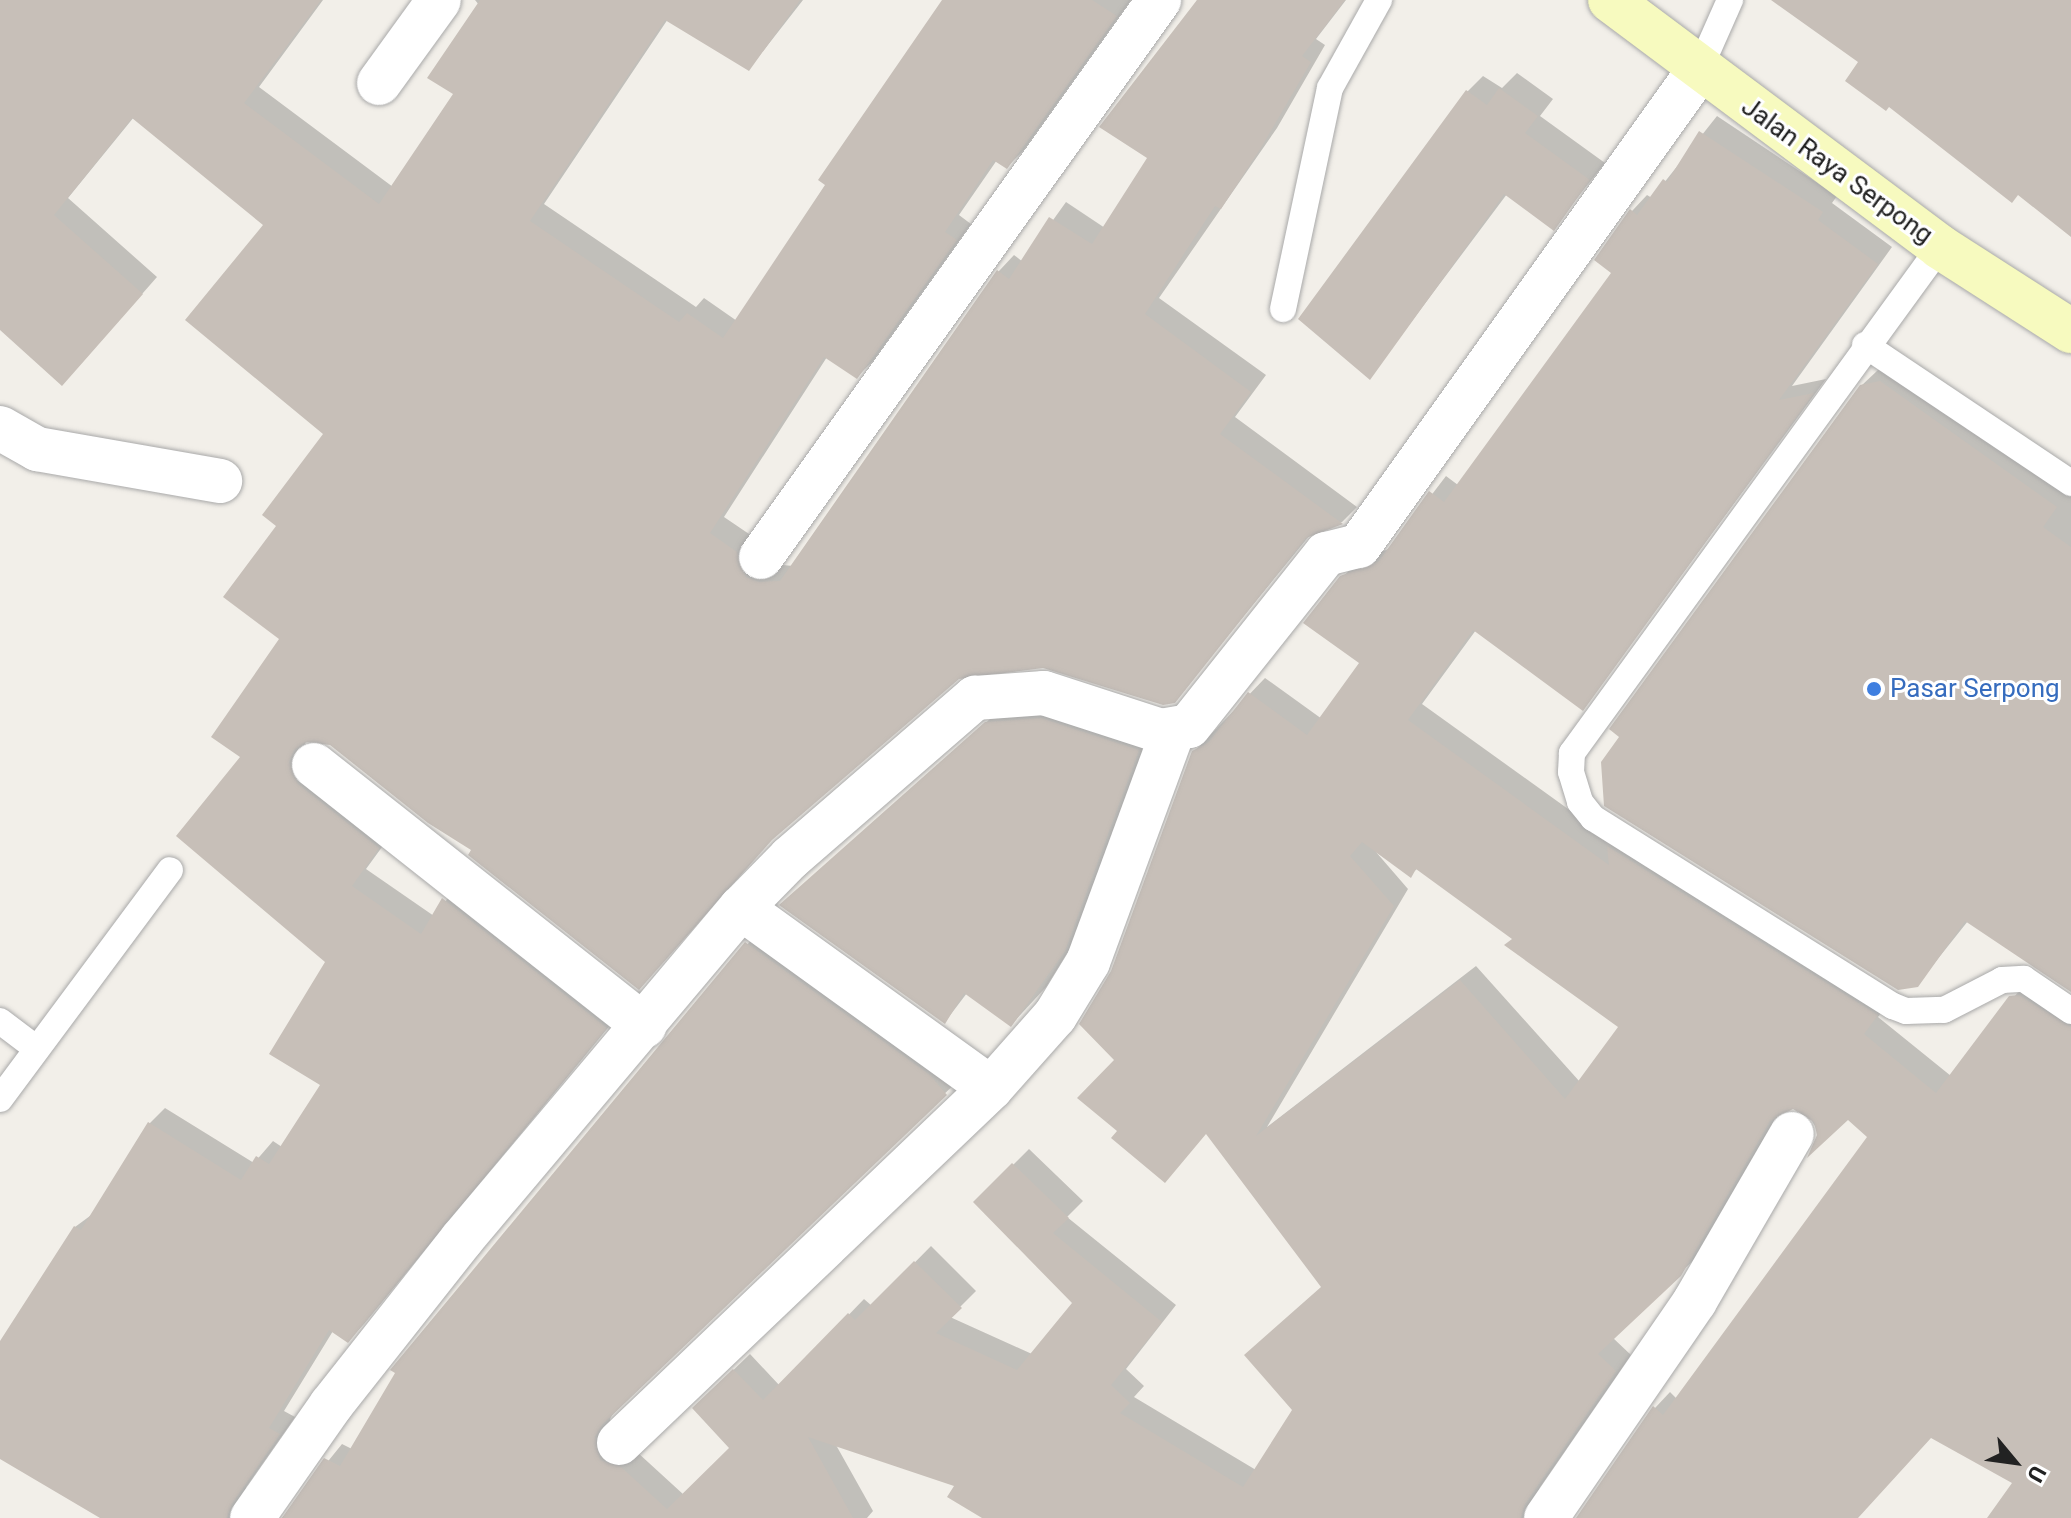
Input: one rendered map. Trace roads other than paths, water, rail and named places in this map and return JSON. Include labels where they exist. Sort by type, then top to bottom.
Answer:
[{"type":"main road","name":"Jalan Raya Serpong","points":[[1610,0],[1699,70],[1940,247],[2071,331]]},
{"type":"street","points":[[379,83],[439,0]]},
{"type":"street","points":[[761,557],[1159,0]]},
{"type":"street","points":[[252,1518],[331,1405],[462,1239],[741,908],[790,858],[979,696],[1044,693],[1173,731],[1189,726],[1326,554],[1359,546],[1699,70]]},
{"type":"street","points":[[0,428],[37,449],[220,481]]},
{"type":"street","points":[[619,1443],[991,1088],[1077,986],[1173,731]]},
{"type":"street","points":[[314,765],[644,1026]]},
{"type":"street","points":[[741,908],[991,1088]]},
{"type":"street","points":[[1546,1518],[1695,1301],[1792,1134]]},
{"type":"lane","points":[[1283,309],[1330,88],[1379,0]]},
{"type":"lane","points":[[1699,70],[1730,0]]},
{"type":"lane","points":[[1940,247],[1865,345],[1572,753],[1575,790],[1593,818],[1893,1006],[1906,1011],[1944,1010],[2002,980],[2024,979],[2071,1011]]},
{"type":"lane","points":[[1865,345],[2071,483]]},
{"type":"lane","points":[[0,1099],[170,870]]},
{"type":"lane","points":[[0,1021],[37,1049]]},
{"type":"place","name":"Pasar Serpong","points":[[1874,689]]}]
